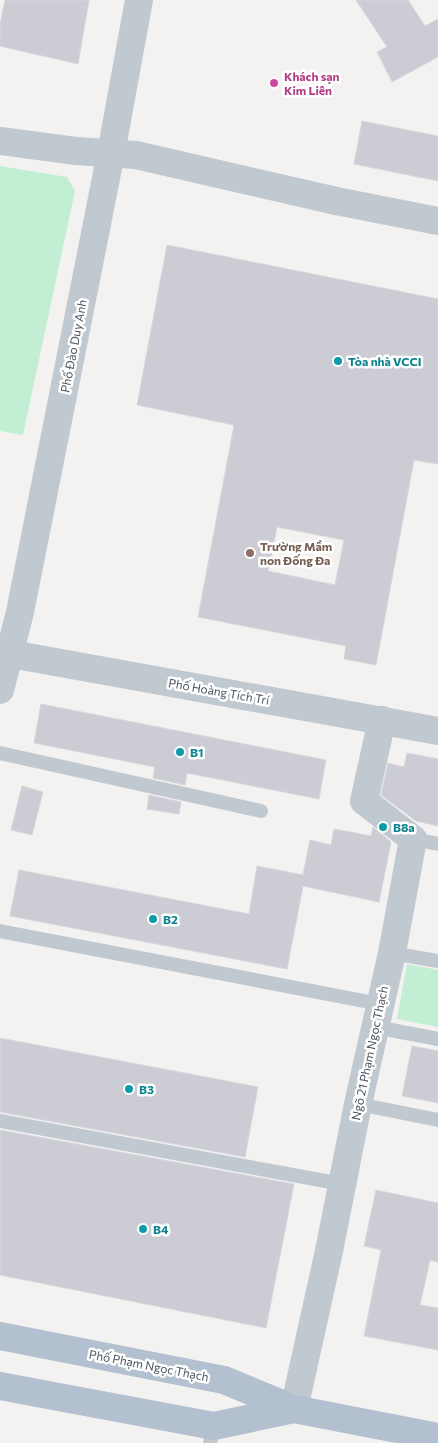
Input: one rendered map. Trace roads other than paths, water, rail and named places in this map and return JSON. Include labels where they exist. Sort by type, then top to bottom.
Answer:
[{"type":"main road","name":"Phố Phạm Ngọc Thạch","points":[[0,1336],[224,1380],[294,1409],[438,1437]]},
{"type":"main road","name":"Phố Phạm Ngọc Thạch","points":[[0,1386],[212,1434],[294,1409]]},
{"type":"street","name":"Phố Đào Duy Anh","points":[[0,690],[4,652],[20,612],[111,153],[139,0]]},
{"type":"street","points":[[0,141],[76,151],[136,155],[336,202],[438,221]]},
{"type":"street","name":"Phố Hoàng Tích Trí","points":[[4,652],[438,731]]},
{"type":"street","name":"Ngõ 21 Phạm Ngọc Thạch","points":[[294,1409],[305,1365],[377,1015],[392,953],[426,841],[364,801],[382,720]]},
{"type":"lane","points":[[0,753],[261,811]]},
{"type":"lane","points":[[0,931],[377,1015],[438,1039]]},
{"type":"lane","points":[[392,953],[438,961]]},
{"type":"lane","points":[[358,1104],[438,1120]]},
{"type":"lane","points":[[0,1121],[342,1184]]},
{"type":"place","name":"Khách sạn Kim Liên","points":[[274,83]]},
{"type":"place","name":"Tòa nhà VCCI","points":[[338,361]]},
{"type":"place","name":"Trường Mầm non Đống Đa","points":[[250,553]]},
{"type":"place","name":"B1","points":[[180,752]]},
{"type":"place","name":"B8a","points":[[383,827]]},
{"type":"place","name":"B2","points":[[153,919]]},
{"type":"place","name":"B3","points":[[129,1089]]},
{"type":"place","name":"B4","points":[[143,1229]]}]
